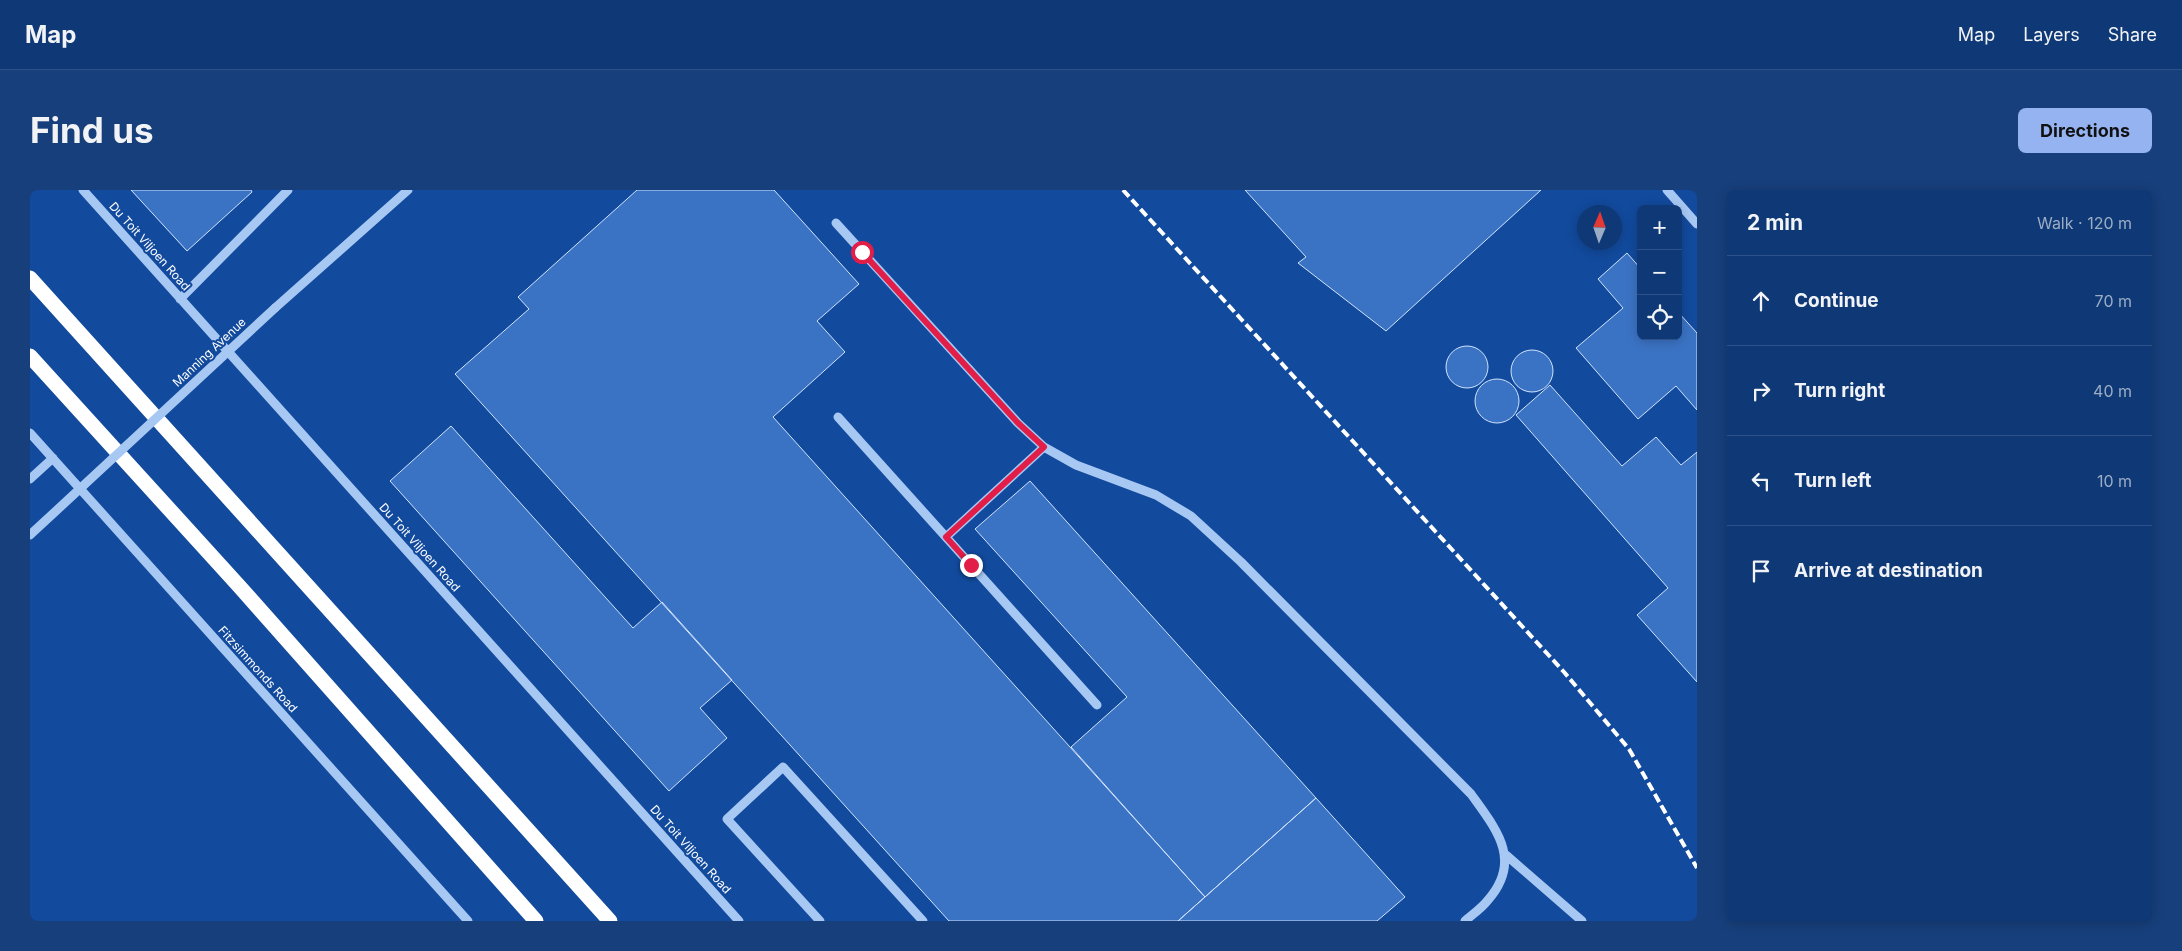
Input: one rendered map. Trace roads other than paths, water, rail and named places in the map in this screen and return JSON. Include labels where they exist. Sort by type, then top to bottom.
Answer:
[{"type":"highway","points":[[30,278],[610,921]]},
{"type":"highway","points":[[30,356],[240,586],[536,921]]},
{"type":"street","name":"Du Toit Viljoen Road","points":[[83,190],[739,921]]},
{"type":"street","points":[[180,299],[288,190]]},
{"type":"street","name":"Manning Avenue","points":[[30,535],[275,308],[408,190]]},
{"type":"street","points":[[1667,190],[1697,224]]},
{"type":"street","points":[[836,223],[1018,423],[1044,447],[1076,465],[1156,495],[1192,516],[1215,536],[1471,794],[1500,837],[1506,855],[1501,882],[1488,901],[1465,921]]},
{"type":"street","points":[[838,418],[1097,705]]},
{"type":"street","name":"Fitzsimmonds Road","points":[[30,433],[468,921]]},
{"type":"street","points":[[946,537],[1044,447]]},
{"type":"street","points":[[30,479],[53,458]]},
{"type":"street","points":[[820,921],[727,819],[783,767],[923,921]]},
{"type":"street","points":[[1506,855],[1582,921]]},
{"type":"railway","points":[[1123,190],[1564,672],[1629,749],[1697,868]]}]
